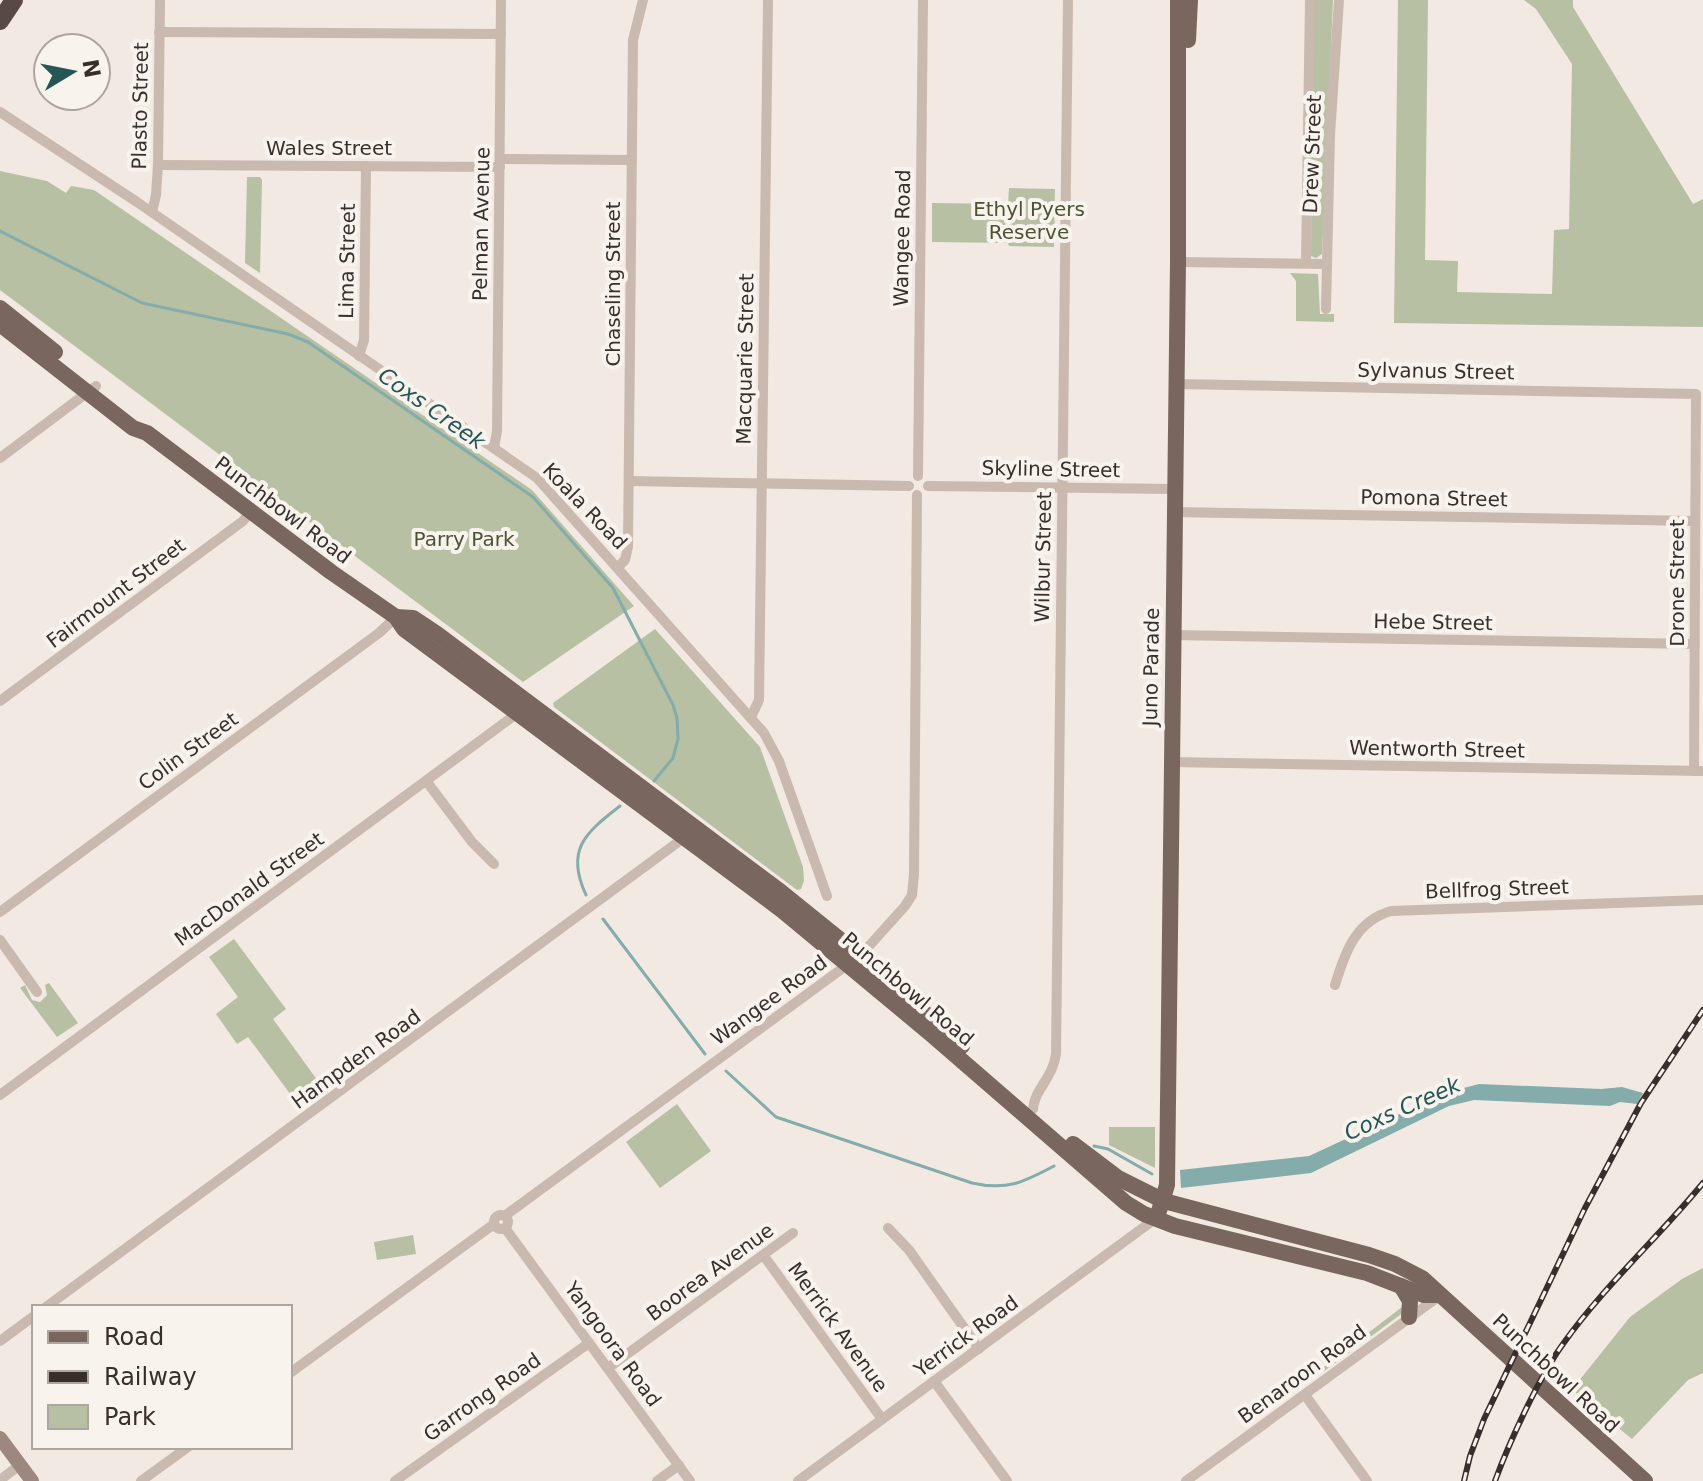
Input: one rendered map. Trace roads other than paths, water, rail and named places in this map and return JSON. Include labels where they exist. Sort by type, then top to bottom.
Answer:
[{"type":"highway","points":[[0,21],[14,0]]},
{"type":"main road","name":"Juno Parade","points":[[1155,1219],[1164,1201],[1167,1185],[1178,262],[1178,0]]},
{"type":"main road","name":"Juno Parade","points":[[1179,113],[1187,68],[1190,0]]},
{"type":"main road","name":"Punchbowl Road","points":[[0,308],[92,389]]},
{"type":"main road","name":"Punchbowl Road","points":[[0,324],[137,420],[147,433],[396,617],[404,629],[853,960],[1103,1168],[1139,1191],[1164,1201],[1381,1258],[1422,1278],[1644,1478]]},
{"type":"main road","name":"Punchbowl Road","points":[[396,617],[413,618],[459,650],[770,883],[964,1062],[1117,1196],[1155,1219],[1194,1232],[1367,1273],[1424,1295],[1439,1295]]},
{"type":"main road","points":[[1400,1284],[1410,1301],[1409,1317]]},
{"type":"main road","points":[[0,1438],[32,1481]]},
{"type":"street","name":"Plasto Street","points":[[152,212],[158,165],[160,0]]},
{"type":"street","name":"Pelman Avenue","points":[[494,448],[497,431],[501,0]]},
{"type":"street","name":"Chaseling Street","points":[[618,567],[625,560],[628,547],[633,40],[643,0]]},
{"type":"street","name":"Macquarie Street","points":[[751,717],[759,700],[768,0]]},
{"type":"street","name":"Wangee Road","points":[[918,476],[923,0]]},
{"type":"street","name":"Wilbur Street","points":[[1033,1109],[1034,1099],[1054,1069],[1056,1054],[1068,0]]},
{"type":"street","name":"Drew Street","points":[[1306,263],[1310,0]]},
{"type":"street","name":"Drew Street","points":[[1326,309],[1330,135],[1339,0]]},
{"type":"street","points":[[159,32],[501,34]]},
{"type":"street","name":"Koala Road","points":[[0,112],[152,212],[548,487],[769,741],[827,896]]},
{"type":"street","name":"Wales Street","points":[[158,165],[366,166],[632,160]]},
{"type":"street","name":"Lima Street","points":[[359,356],[364,340],[366,166]]},
{"type":"street","points":[[1178,262],[1326,264]]},
{"type":"street","name":"Sylvanus Street","points":[[1176,384],[1696,394]]},
{"type":"street","points":[[0,458],[92,389]]},
{"type":"street","name":"Drone Street","points":[[1696,394],[1694,644],[1699,771]]},
{"type":"street","points":[[918,476],[924,478],[928,486],[917,495],[912,493],[909,486],[918,476]]},
{"type":"street","points":[[629,481],[909,486]]},
{"type":"street","name":"Skyline Street","points":[[928,486],[1173,489]]},
{"type":"street","name":"Wangee Road","points":[[500,1226],[497,1216],[506,1215],[853,960],[912,895],[917,495]]},
{"type":"street","name":"Fairmount Street","points":[[0,701],[243,521],[251,511]]},
{"type":"street","name":"Pomona Street","points":[[1173,512],[1695,521]]},
{"type":"street","name":"Colin Street","points":[[0,912],[379,633],[396,617]]},
{"type":"street","name":"Hebe Street","points":[[1172,635],[1694,644]]},
{"type":"street","name":"MacDonald Street","points":[[0,1095],[519,712]]},
{"type":"street","name":"Wentworth Street","points":[[1170,762],[1699,771]]},
{"type":"street","points":[[427,782],[472,842],[494,864]]},
{"type":"street","name":"Hampden Road","points":[[49,1305],[685,837]]},
{"type":"street","name":"Bellfrog Street","points":[[1335,985],[1343,959],[1358,932],[1371,919],[1391,911],[1703,900]]},
{"type":"street","points":[[0,940],[37,992]]},
{"type":"street","name":"Yerrick Road","points":[[798,1481],[1155,1219]]},
{"type":"street","points":[[292,1372],[500,1226]]},
{"type":"street","name":"Yangoora Road","points":[[500,1226],[690,1481]]},
{"type":"street","points":[[888,1228],[909,1250],[979,1349]]},
{"type":"street","name":"Boorea Avenue","points":[[608,1368],[793,1233]]},
{"type":"street","name":"Merrick Avenue","points":[[764,1256],[882,1419]]},
{"type":"street","name":"Benaroon Road","points":[[1186,1481],[1199,1477],[1439,1295]]},
{"type":"street","points":[[0,1341],[32,1317]]},
{"type":"street","name":"Garrong Road","points":[[395,1481],[589,1343]]},
{"type":"street","points":[[934,1381],[1004,1480]]},
{"type":"street","points":[[1305,1395],[1367,1481]]},
{"type":"street","points":[[141,1481],[185,1449]]},
{"type":"street","points":[[0,1480],[20,1465]]},
{"type":"street","points":[[657,1481],[679,1465]]},
{"type":"water","points":[[1479,1084],[1601,1089],[1622,1087],[1643,1093],[1637,1104],[1620,1102],[1610,1106],[1474,1100],[1449,1106],[1311,1173],[1181,1188],[1180,1170],[1309,1156],[1445,1093]]},
{"type":"waterway","name":"Coxs Creek","points":[[0,231],[142,303],[288,334],[308,342],[533,497],[613,588],[673,705],[678,739],[673,758],[654,781]]},
{"type":"waterway","name":"Coxs Creek","points":[[586,895],[580,879],[578,854],[588,834],[620,806]]},
{"type":"waterway","name":"Coxs Creek","points":[[603,919],[705,1054]]},
{"type":"waterway","name":"Coxs Creek","points":[[726,1071],[776,1117],[972,1183],[995,1186],[1015,1184],[1054,1166]]},
{"type":"waterway","name":"Coxs Creek","points":[[1094,1146],[1108,1149],[1152,1174]]},
{"type":"railway","points":[[1464,1481],[1484,1419],[1585,1208],[1641,1103],[1703,1010]]},
{"type":"railway","points":[[1495,1481],[1525,1411],[1563,1344],[1596,1302],[1703,1183]]},
{"type":"park label","name":"Ethyl Pyers Reserve","points":[[1029,220]]},
{"type":"park label","name":"Parry Park","points":[[464,539]]}]
